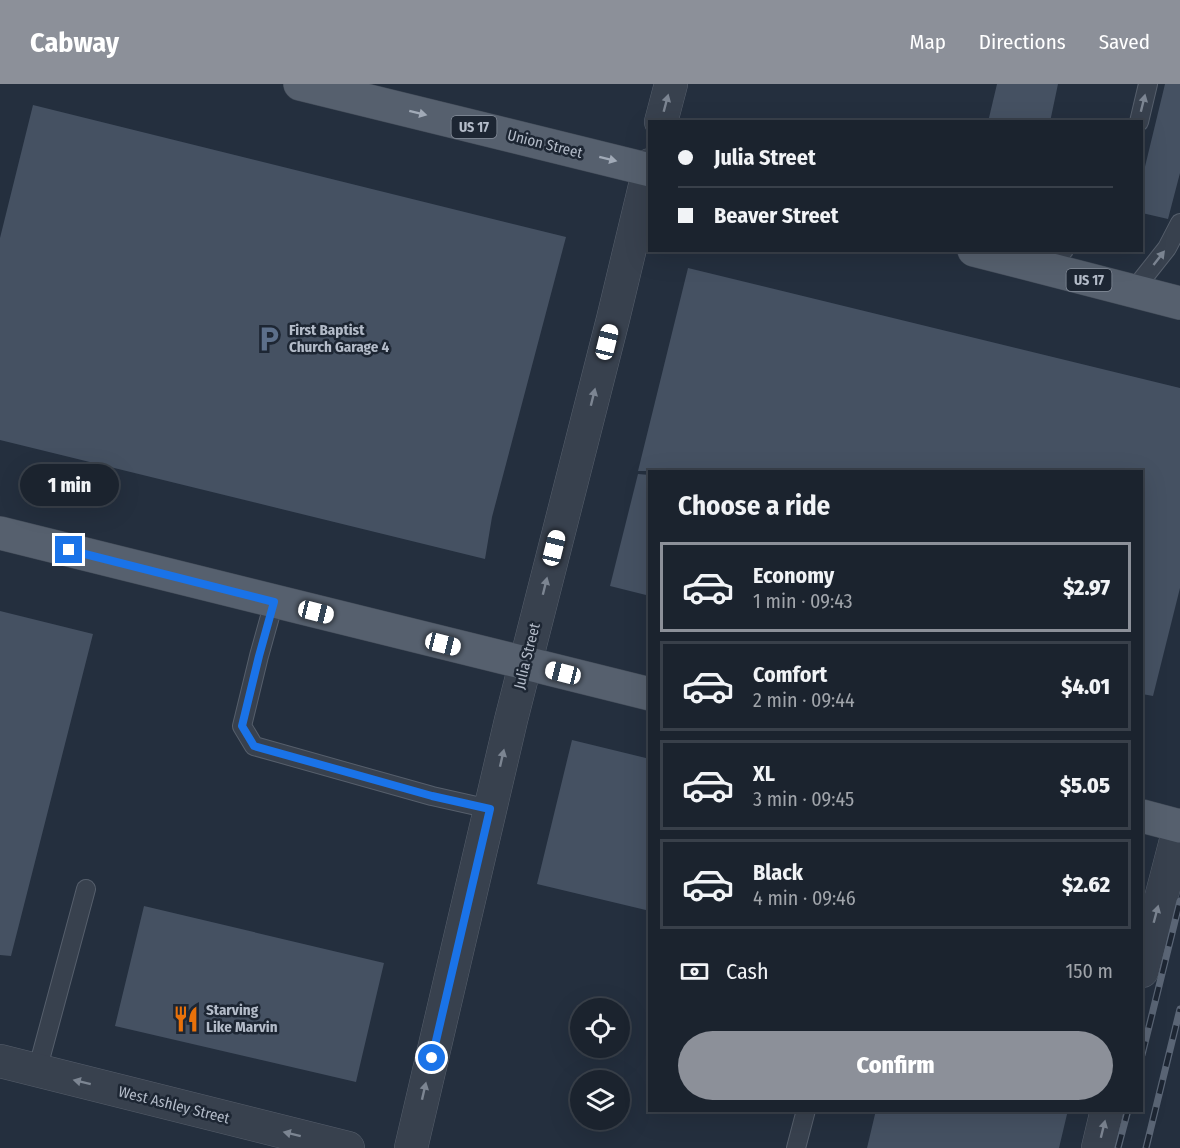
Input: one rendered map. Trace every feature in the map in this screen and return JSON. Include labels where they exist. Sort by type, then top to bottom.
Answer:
[{"type":"main road","name":"Union Street","points":[[300,84],[383,94],[648,168]]},
{"type":"main road","name":"US 17","points":[[992,252],[1054,259],[1133,291],[1180,303]]},
{"type":"main road","points":[[0,533],[648,694]]},
{"type":"main road","points":[[1143,816],[1180,825]]},
{"type":"street","points":[[662,120],[671,84]]},
{"type":"street","name":"Julia Street","points":[[411,1148],[525,663],[648,172]]},
{"type":"street","points":[[1143,967],[1180,825]]},
{"type":"street","name":"West Ashley Street","points":[[0,1061],[348,1148]]},
{"type":"street","points":[[1098,1148],[1107,1112]]},
{"type":"lane","points":[[1139,120],[1148,84]]},
{"type":"lane","points":[[1133,291],[1167,248],[1180,223]]},
{"type":"lane","points":[[274,602],[242,726],[254,746],[432,796],[490,809]]},
{"type":"lane","points":[[37,1071],[86,889]]},
{"type":"lane","points":[[796,1148],[805,1112]]},
{"type":"building","points":[[997,84],[1058,84],[1050,120],[988,120]]},
{"type":"building","points":[[1165,84],[1180,84],[1180,173],[1168,219],[1143,213],[1143,175]]},
{"type":"building","name":"First Baptist Church Garage 4","points":[[33,105],[566,237],[492,517],[485,559],[0,440],[0,238]]},
{"type":"building","points":[[688,268],[1180,388],[1180,588],[1153,696],[1143,694],[1143,470],[638,471]]},
{"type":"building","points":[[638,474],[648,475],[648,596],[610,586]]},
{"type":"building","points":[[0,611],[93,634],[11,956],[0,955]]},
{"type":"building","points":[[572,740],[648,759],[648,911],[537,884]]},
{"type":"building","points":[[144,906],[384,963],[356,1082],[115,1026]]},
{"type":"building","points":[[876,1112],[1068,1112],[1059,1148],[867,1148]]},
{"type":"railway","points":[[1143,1051],[1180,901]]},
{"type":"railway","points":[[1146,1148],[1180,1009]]},
{"type":"railway","points":[[1118,1148],[1127,1112]]},
{"type":"place","name":"First Baptist Church Garage 4","points":[[269,339]]},
{"type":"place","name":"Starving Like Marvin","points":[[186,1019]]},
{"type":"route","points":[[69,550],[274,602],[242,726],[254,746],[432,796],[490,809],[432,1058]]}]
